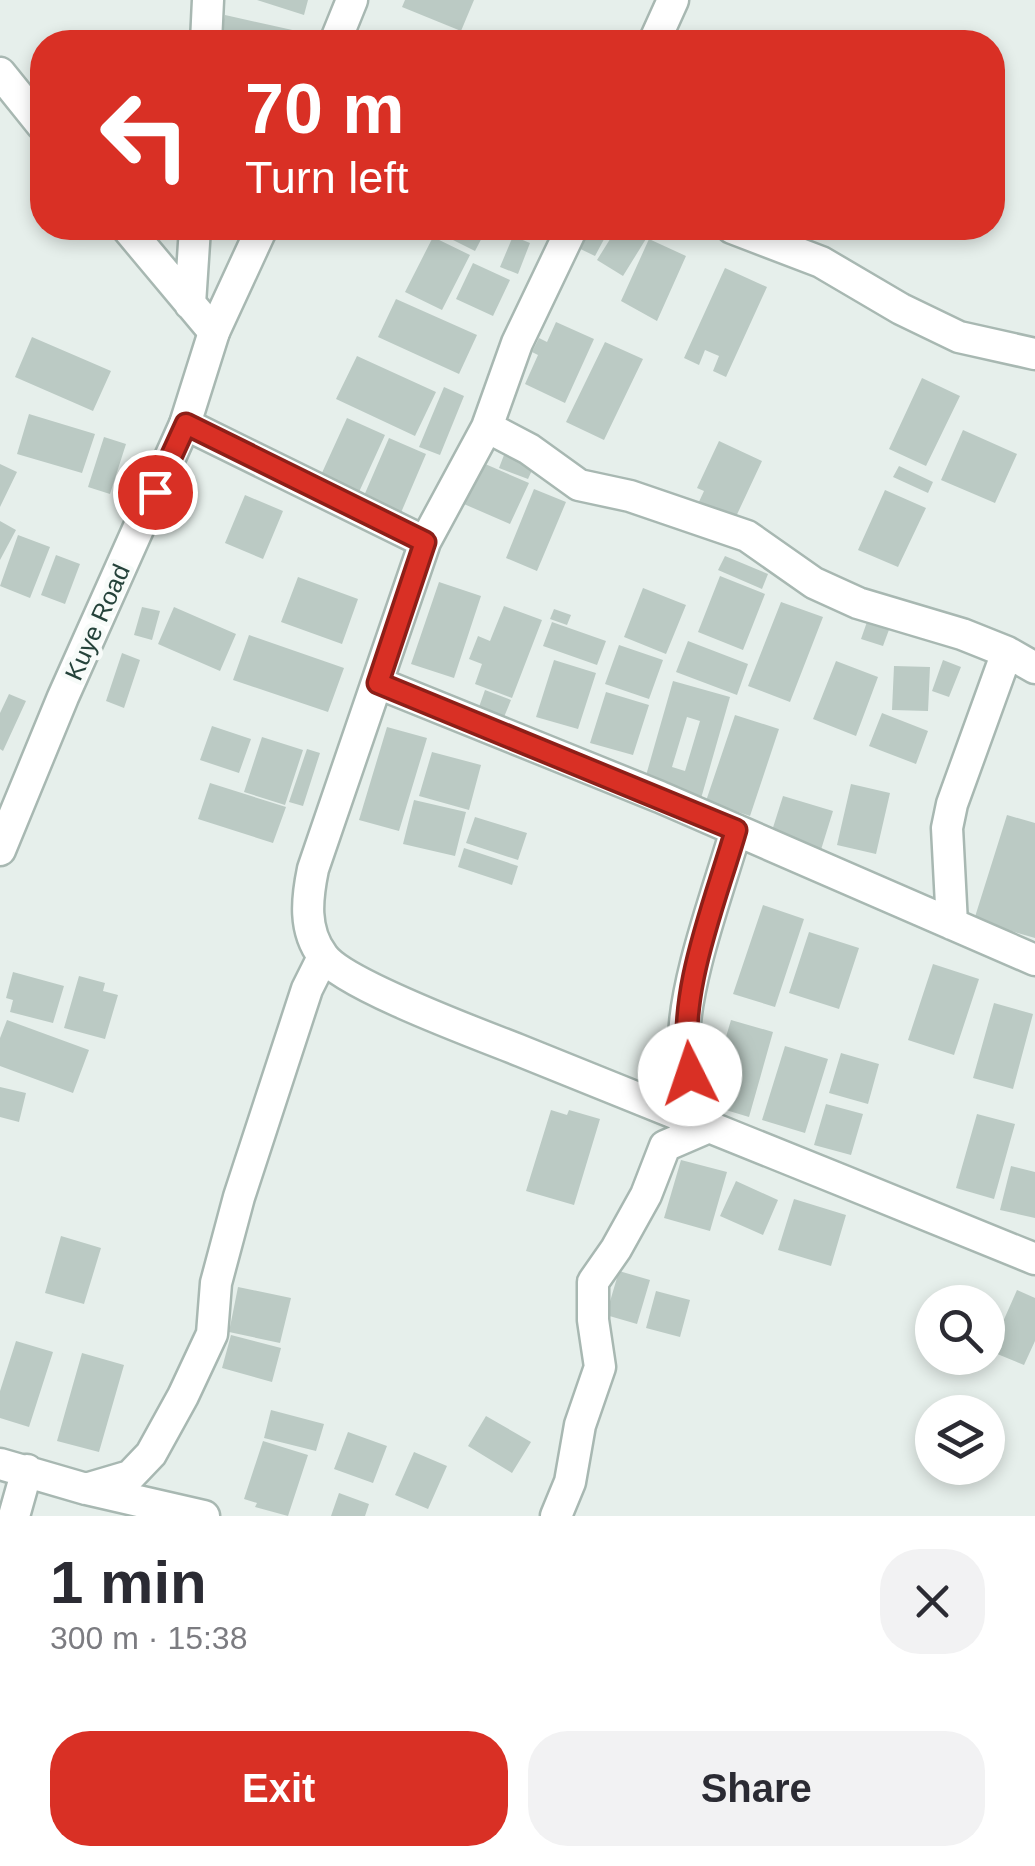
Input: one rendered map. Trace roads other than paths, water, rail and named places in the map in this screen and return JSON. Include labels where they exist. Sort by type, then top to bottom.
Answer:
[{"type":"street","points":[[207,30],[208,0]]},
{"type":"street","points":[[340,30],[352,0]]},
{"type":"street","points":[[659,30],[673,0]]},
{"type":"street","points":[[0,73],[30,109]]},
{"type":"street","points":[[138,240],[214,332]]},
{"type":"street","points":[[190,304],[194,240]]},
{"type":"street","name":"Kuye Road","points":[[0,850],[63,697],[186,424],[214,332],[256,240]]},
{"type":"street","points":[[566,240],[517,343],[487,427],[425,542],[310,884],[310,929],[323,958],[350,978],[1035,1259]]},
{"type":"street","points":[[763,240],[821,262],[959,337],[1035,354]]},
{"type":"street","points":[[186,424],[425,542]]},
{"type":"street","points":[[487,427],[529,449],[579,485],[630,496],[747,536],[814,582],[858,603],[962,634],[1035,668]]},
{"type":"street","points":[[952,924],[947,828],[952,804],[1007,652]]},
{"type":"street","points":[[378,683],[736,830],[1035,960]]},
{"type":"street","points":[[709,1126],[690,1074],[685,1030],[691,987],[736,830]]},
{"type":"street","points":[[86,1489],[130,1476],[150,1454],[184,1396],[212,1334],[216,1284],[239,1196],[307,989],[323,958]]},
{"type":"street","points":[[556,1516],[570,1482],[580,1425],[600,1366],[593,1282],[616,1250],[646,1194],[665,1146],[709,1126]]},
{"type":"street","points":[[14,1516],[13,1467],[86,1489],[204,1516]]}]
